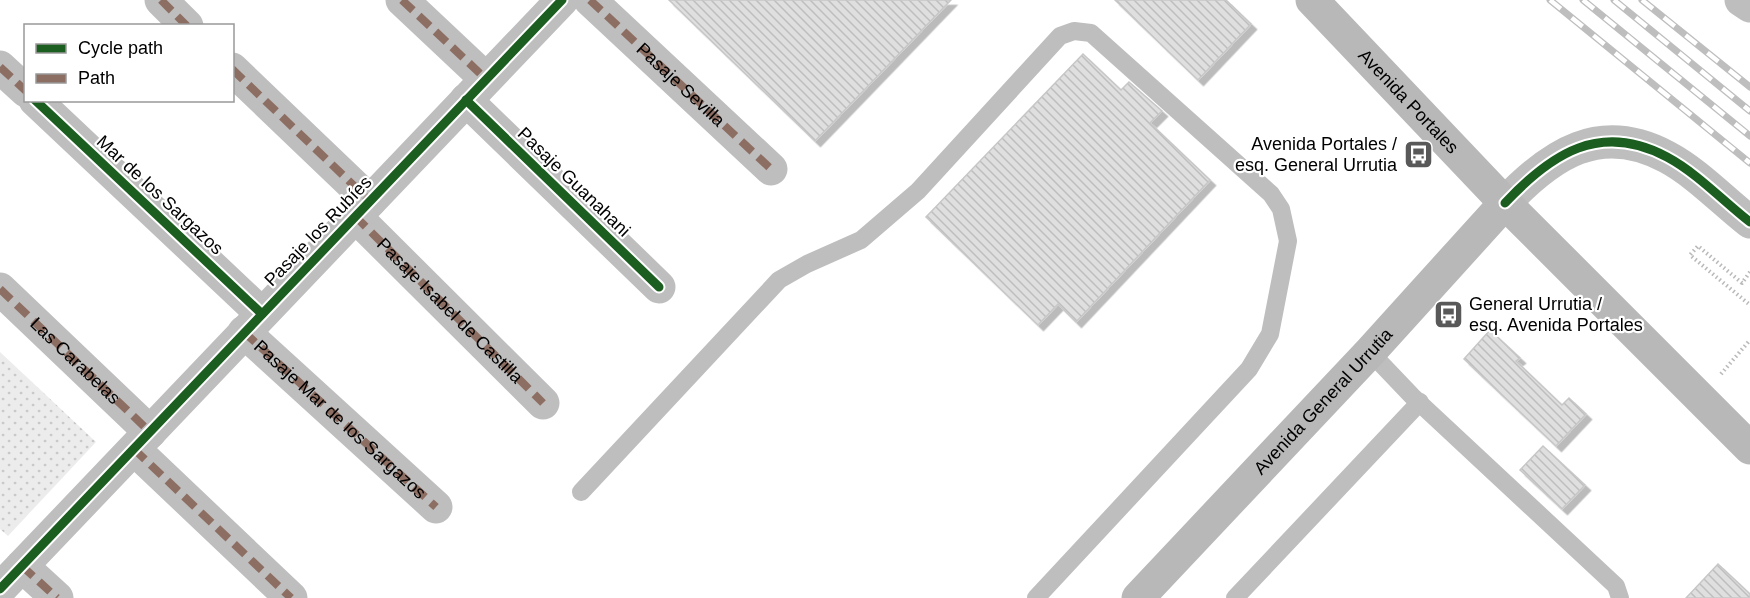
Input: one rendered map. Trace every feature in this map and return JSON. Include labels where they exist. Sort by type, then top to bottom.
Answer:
[{"type":"main road","name":"Avenida Portales","points":[[1312,0],[1505,203],[1750,448]]},
{"type":"main road","name":"Avenida General Urrutia","points":[[1138,598],[1370,352],[1505,203]]},
{"type":"street","points":[[161,0],[185,24]]},
{"type":"street","name":"Pasaje Guanahani","points":[[402,0],[476,90],[658,287]]},
{"type":"street","name":"Pasaje los Rubíes","points":[[0,589],[562,0]]},
{"type":"street","name":"Pasaje Sevilla","points":[[590,0],[771,169]]},
{"type":"street","points":[[1741,0],[1750,6]]},
{"type":"street","points":[[0,67],[24,89]]},
{"type":"street","name":"Pasaje Isabel de Castilla","points":[[234,71],[543,403]]},
{"type":"street","name":"Mar de los Sargazos","points":[[37,102],[253,323]]},
{"type":"street","points":[[1505,203],[1526,180],[1568,151],[1584,145],[1623,143],[1645,148],[1666,157],[1686,170],[1750,222]]},
{"type":"street","name":"Las Carabelas","points":[[0,289],[291,598]]},
{"type":"street","name":"Pasaje Mar de los Sargazos","points":[[253,323],[436,507]]},
{"type":"street","points":[[22,566],[57,598]]},
{"type":"lane","points":[[581,492],[779,280],[807,264],[861,240],[918,191],[1060,36],[1074,31],[1091,33],[1271,194],[1281,209],[1287,241],[1270,334],[1249,369],[1035,598]]},
{"type":"lane","points":[[1370,352],[1419,402],[1616,586],[1620,598]]},
{"type":"lane","points":[[1235,598],[1419,402]]},
{"type":"path","points":[[1750,272],[1742,283],[1698,246],[1690,255],[1750,305]]},
{"type":"path","points":[[1701,398],[1750,340]]},
{"type":"shaded area","points":[[0,352],[96,442],[8,536],[0,529]]},
{"type":"building","points":[[669,0],[951,0],[815,141]]},
{"type":"building","points":[[1115,0],[1226,0],[1251,24],[1198,80]]},
{"type":"building","points":[[1083,54],[1121,90],[1129,82],[1162,111],[1150,123],[1210,180],[1076,322],[1058,304],[1038,325],[926,217]]},
{"type":"building","points":[[1490,330],[1520,358],[1516,361],[1562,405],[1569,398],[1586,414],[1556,446],[1464,359]]},
{"type":"building","points":[[1543,446],[1585,485],[1562,509],[1520,470]]},
{"type":"building","points":[[1718,564],[1750,594],[1750,598],[1686,598]]},
{"type":"railway","points":[[1550,0],[1750,163]]},
{"type":"railway","points":[[1583,0],[1750,136]]},
{"type":"railway","points":[[1614,0],[1750,111]]},
{"type":"railway","points":[[1642,0],[1750,87]]},
{"type":"marked path","points":[[161,0],[185,24]]},
{"type":"marked path","points":[[402,0],[486,79]]},
{"type":"marked path","points":[[590,0],[771,169]]},
{"type":"marked path","points":[[0,67],[24,89]]},
{"type":"marked path","points":[[234,71],[370,201]]},
{"type":"marked path","points":[[355,216],[543,403]]},
{"type":"marked path","points":[[0,289],[150,432]]},
{"type":"marked path","points":[[244,332],[436,507]]},
{"type":"marked path","points":[[134,449],[291,598]]},
{"type":"marked path","points":[[22,566],[57,598]]},
{"type":"cycle path","points":[[0,589],[562,0]]},
{"type":"cycle path","points":[[466,100],[659,287]]},
{"type":"cycle path","points":[[37,102],[262,314]]},
{"type":"cycle path","points":[[1505,203],[1522,185],[1559,157],[1578,148],[1598,143],[1620,142],[1643,147],[1667,157],[1699,179],[1750,222]]},
{"type":"place","name":"Avenida Portales / esq. General Urrutia","points":[[1418,154]]},
{"type":"place","name":"General Urrutia / esq. Avenida Portales","points":[[1448,314]]}]
